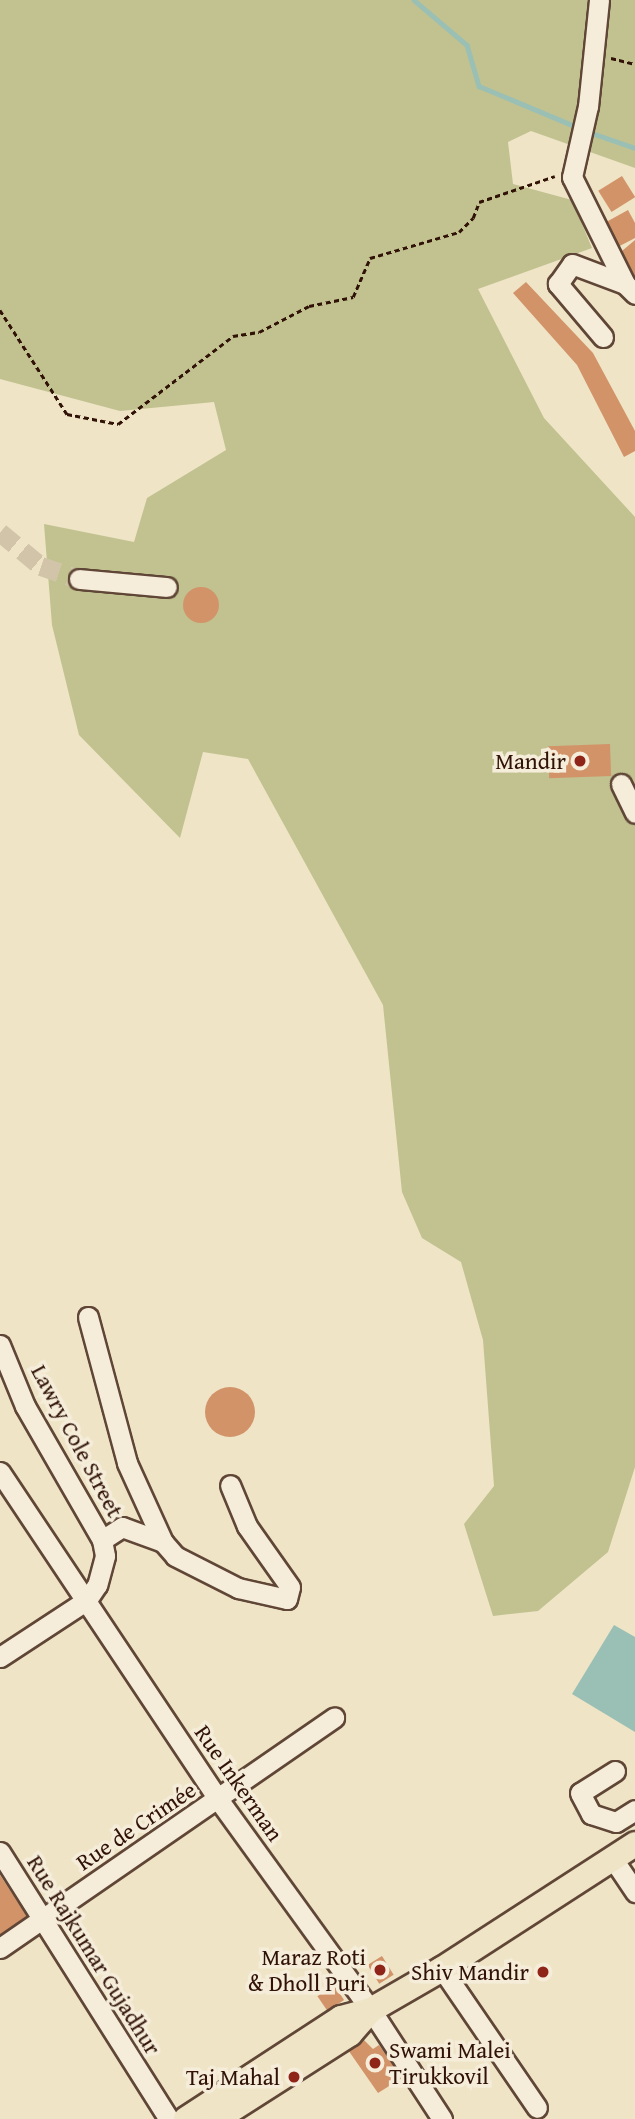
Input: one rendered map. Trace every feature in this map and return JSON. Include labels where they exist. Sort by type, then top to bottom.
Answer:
[{"type":"main road","points":[[186,2119],[341,2018],[371,2010],[442,1969],[635,1844]]},
{"type":"main road","points":[[218,2119],[350,2034],[371,2010]]},
{"type":"street","points":[[599,0],[587,106],[572,177],[630,289]]},
{"type":"street","points":[[603,337],[558,284],[572,264],[630,289]]},
{"type":"street","points":[[79,579],[167,587]]},
{"type":"street","points":[[621,784],[635,813]]},
{"type":"street","points":[[88,1317],[127,1463],[163,1542],[175,1556],[238,1588],[287,1599],[290,1587],[247,1526],[230,1485]]},
{"type":"street","name":"Lawry Cole Street","points":[[0,1345],[25,1406],[102,1540],[102,1569],[86,1600]]},
{"type":"street","name":"Rue Inkerman","points":[[0,1472],[218,1800],[371,2010],[442,2119]]},
{"type":"street","points":[[102,1540],[122,1527],[163,1542]]},
{"type":"street","points":[[0,1656],[86,1600]]},
{"type":"street","name":"Rue de Crimée","points":[[0,1948],[334,1718]]},
{"type":"street","points":[[615,1771],[580,1793],[591,1814],[616,1822],[635,1810]]},
{"type":"street","name":"Rue Rajkumar Gujadhur","points":[[0,1853],[169,2119]]},
{"type":"street","points":[[613,1859],[635,1892]]},
{"type":"street","points":[[442,1969],[537,2108]]},
{"type":"path","points":[[593,53],[635,64]]},
{"type":"path","points":[[0,310],[67,414],[118,424],[233,337],[259,332],[309,306],[353,297],[370,258],[459,232],[479,202],[550,176],[572,177]]},
{"type":"green space","points":[[0,0],[635,0],[635,168],[531,131],[508,142],[513,184],[572,200],[592,248],[478,289],[544,418],[635,517],[635,1467],[608,1552],[538,1611],[493,1616],[464,1524],[494,1486],[483,1340],[461,1262],[422,1238],[402,1192],[383,1005],[248,759],[203,752],[180,838],[79,735],[52,625],[44,524],[134,542],[147,498],[226,450],[214,402],[120,411],[0,379]]},
{"type":"water","points":[[614,1625],[635,1637],[635,1732],[572,1694]]},
{"type":"building","points":[[622,176],[635,197],[612,212],[598,191]]},
{"type":"building","points":[[628,210],[635,223],[635,238],[612,250],[599,226]]},
{"type":"building","points":[[635,240],[635,278],[616,256]]},
{"type":"building","points":[[526,282],[593,353],[635,431],[635,451],[624,457],[577,365],[513,293]]},
{"type":"building","points":[[201,587],[214,592],[219,605],[214,618],[201,623],[188,618],[183,605],[188,592]]},
{"type":"building","name":"Mandir","points":[[610,744],[611,776],[549,778],[548,746]]},
{"type":"building","points":[[220,1388],[240,1388],[254,1402],[254,1422],[240,1436],[220,1436],[206,1422],[206,1402]]},
{"type":"building","points":[[0,1875],[28,1918],[0,1937]]},
{"type":"building","name":"Maraz Roti & Dholl Puri","points":[[382,1956],[394,1975],[379,1984],[368,1965]]},
{"type":"building","points":[[334,1985],[344,2000],[327,2011],[317,1996]]},
{"type":"building","name":"Swami Malei Tirukkovil","points":[[362,2038],[373,2049],[379,2045],[402,2078],[378,2093],[346,2047]]},
{"type":"waterway","points":[[414,0],[467,45],[479,86],[577,127]]},
{"type":"waterway","points":[[589,132],[635,148]]},
{"type":"tunnel","points":[[0,532],[41,566],[79,579]]},
{"type":"place","name":"Mandir","points":[[580,761]]},
{"type":"place","name":"Maraz Roti & Dholl Puri","points":[[380,1970]]},
{"type":"place","name":"Shiv Mandir","points":[[543,1972]]},
{"type":"place","name":"Swami Malei Tirukkovil","points":[[375,2063]]},
{"type":"place","name":"Taj Mahal","points":[[294,2077]]}]
